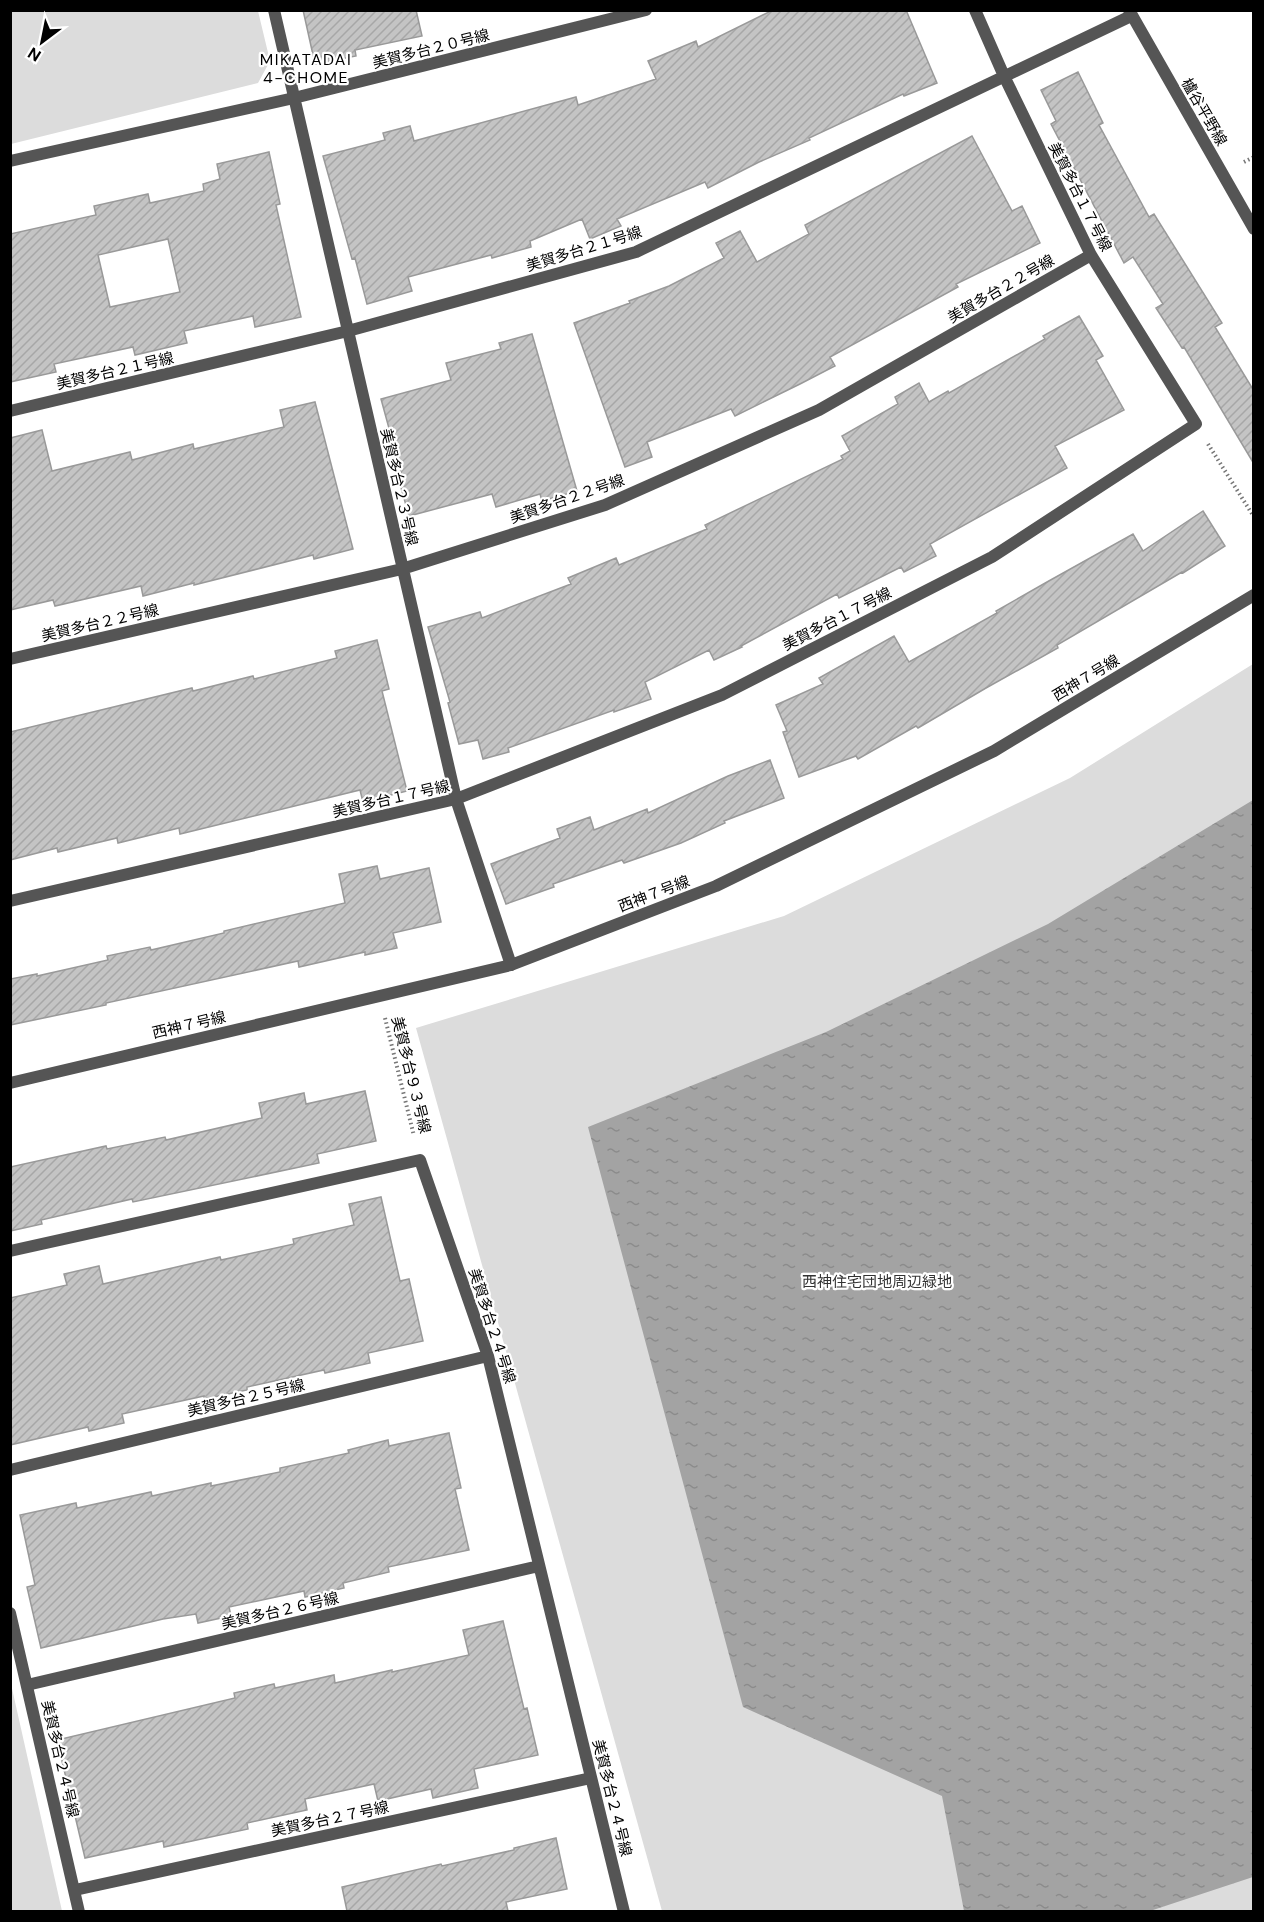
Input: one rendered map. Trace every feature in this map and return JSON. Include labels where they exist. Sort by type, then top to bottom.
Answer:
[{"type":"street","name":"美賀多台２３号線","points":[[274,10],[456,799],[511,965]]},
{"type":"street","name":"美賀多台２０号線","points":[[10,161],[294,98],[646,10]]},
{"type":"street","name":"美賀多台１７号線","points":[[10,901],[456,799],[722,695],[992,557],[1196,424],[1092,255],[1004,76],[975,10]]},
{"type":"street","name":"美賀多台２１号線","points":[[10,411],[348,331],[636,252],[1004,76],[1130,13]]},
{"type":"street","name":"櫨谷平野線","points":[[1130,13],[1254,229]]},
{"type":"street","name":"美賀多台２２号線","points":[[10,659],[402,570],[605,505],[819,410],[1092,255]]},
{"type":"street","name":"西神７号線","points":[[10,1083],[511,965],[716,886],[994,751],[1254,595]]},
{"type":"street","points":[[10,1251],[420,1160]]},
{"type":"street","name":"美賀多台２４号線","points":[[420,1160],[489,1356],[624,1911]]},
{"type":"street","name":"美賀多台２５号線","points":[[10,1470],[489,1356]]},
{"type":"street","name":"美賀多台２６号線","points":[[27,1685],[539,1566]]},
{"type":"street","name":"美賀多台２４号線","points":[[10,1613],[79,1911]]},
{"type":"street","name":"美賀多台２７号線","points":[[75,1890],[591,1778]]},
{"type":"path","points":[[1196,424],[1254,517]]},
{"type":"path","name":"美賀多台９３号線","points":[[380,996],[420,1160]]},
{"type":"green space","points":[[10,11],[258,11],[270,61],[258,83],[11,144]]},
{"type":"green space","name":"西神住宅団地周辺緑地","points":[[1253,664],[1253,1911],[662,1911],[416,1028],[784,916],[1070,778]]},
{"type":"green space","points":[[11,1684],[62,1911],[11,1911]]},
{"type":"water","name":"西神住宅団地周辺緑地","points":[[1253,800],[1253,1877],[1150,1911],[964,1911],[942,1796],[743,1707],[588,1127],[826,1032],[1048,924]]},
{"type":"building","points":[[303,10],[416,10],[422,36],[355,50],[356,56],[315,64]]},
{"type":"building","points":[[773,10],[906,10],[937,83],[904,96],[903,94],[708,188],[705,182],[617,219],[621,226],[590,239],[582,219],[530,241],[531,247],[408,277],[412,291],[367,304],[323,156],[385,140],[383,133],[410,126],[414,141],[576,97],[578,105],[656,79],[648,61],[696,41],[698,47]]},
{"type":"building","points":[[1078,72],[1103,123],[1099,125],[1149,217],[1154,214],[1222,323],[1215,327],[1254,391],[1254,464],[1184,347],[1182,348],[1156,308],[1163,304],[1133,257],[1124,263],[1051,124],[1056,121],[1041,90]]},
{"type":"building","points":[[972,136],[1012,211],[1022,206],[1040,243],[956,284],[958,287],[830,357],[835,366],[800,384],[735,416],[731,409],[647,442],[652,457],[625,467],[574,323],[630,303],[629,301],[669,286],[724,258],[716,243],[740,231],[757,262],[809,234],[805,225]]},
{"type":"building","points":[[269,152],[280,204],[276,205],[301,317],[255,327],[253,316],[184,331],[187,343],[135,355],[133,347],[54,364],[56,372],[10,382],[10,234],[96,215],[94,206],[148,194],[150,203],[204,191],[203,184],[220,179],[217,164]],"holes":[[[168,239],[180,292],[110,307],[98,255]]]},
{"type":"building","points":[[1079,316],[1103,356],[1096,360],[1124,410],[1055,446],[1067,468],[930,544],[936,556],[904,572],[901,567],[839,598],[837,594],[714,660],[709,650],[645,682],[651,699],[508,748],[509,752],[483,759],[478,740],[459,744],[448,703],[450,702],[428,627],[480,612],[482,618],[571,584],[568,578],[616,558],[619,565],[707,529],[705,525],[843,459],[841,456],[850,451],[842,436],[898,404],[895,397],[919,383],[929,402],[1045,339],[1043,336]]},
{"type":"building","points":[[532,334],[577,491],[542,501],[540,494],[496,507],[492,494],[409,516],[398,477],[402,476],[381,399],[451,380],[446,363],[501,349],[499,343]]},
{"type":"building","points":[[315,402],[353,549],[314,559],[313,555],[143,596],[141,586],[55,606],[53,600],[10,610],[10,438],[42,430],[52,471],[130,452],[132,460],[193,444],[194,449],[284,427],[280,410]]},
{"type":"building","points":[[1203,511],[1225,546],[1183,573],[1057,645],[1058,648],[918,728],[916,726],[858,759],[856,756],[799,777],[783,732],[787,731],[776,705],[823,684],[819,678],[894,636],[909,662],[1133,534],[1143,551]]},
{"type":"building","points":[[377,640],[389,689],[382,691],[407,791],[363,802],[360,790],[180,834],[179,828],[118,843],[117,838],[58,852],[57,848],[10,860],[10,732],[192,688],[193,691],[253,676],[254,679],[337,658],[335,651]]},
{"type":"building","points":[[770,760],[784,798],[724,821],[725,823],[681,843],[624,863],[622,860],[553,884],[554,887],[506,904],[491,864],[560,838],[557,829],[590,817],[594,830],[647,809],[648,813],[728,776]]},
{"type":"building","points":[[377,866],[380,879],[429,868],[441,922],[393,933],[397,948],[365,955],[365,952],[299,967],[298,961],[10,1025],[10,979],[37,974],[37,976],[108,960],[107,956],[150,947],[151,950],[345,903],[339,874]]},
{"type":"building","points":[[365,1091],[376,1141],[317,1154],[319,1163],[133,1202],[132,1199],[41,1220],[42,1224],[10,1231],[10,1167],[106,1146],[107,1149],[165,1137],[166,1140],[262,1118],[259,1103],[304,1093],[306,1104]]},
{"type":"building","points":[[381,1197],[400,1281],[409,1279],[423,1341],[368,1353],[370,1363],[325,1373],[324,1370],[247,1387],[247,1390],[204,1399],[204,1396],[122,1414],[124,1423],[89,1431],[88,1427],[10,1445],[10,1298],[67,1285],[64,1274],[99,1266],[103,1284],[220,1257],[221,1260],[294,1244],[293,1239],[354,1225],[349,1204]]},
{"type":"building","points":[[449,1433],[461,1488],[455,1489],[469,1550],[388,1567],[389,1572],[343,1583],[344,1588],[305,1597],[304,1591],[229,1607],[231,1616],[198,1623],[196,1614],[163,1619],[41,1648],[27,1587],[35,1585],[20,1515],[76,1503],[77,1508],[151,1492],[152,1496],[211,1483],[211,1486],[280,1472],[280,1468],[349,1453],[348,1450],[388,1440],[389,1446]]},
{"type":"building","points":[[503,1621],[524,1709],[527,1708],[538,1755],[474,1769],[478,1788],[433,1798],[431,1789],[378,1801],[374,1784],[305,1799],[307,1810],[247,1823],[248,1829],[164,1847],[163,1841],[85,1858],[57,1740],[235,1698],[234,1693],[274,1684],[275,1688],[334,1675],[335,1683],[469,1655],[463,1630]]},
{"type":"building","points":[[556,1838],[567,1889],[506,1902],[508,1911],[347,1911],[342,1887],[514,1850],[514,1848]]},
{"type":"district","name":"MIKATADAI 4-CHOME","points":[[306,68]]}]
